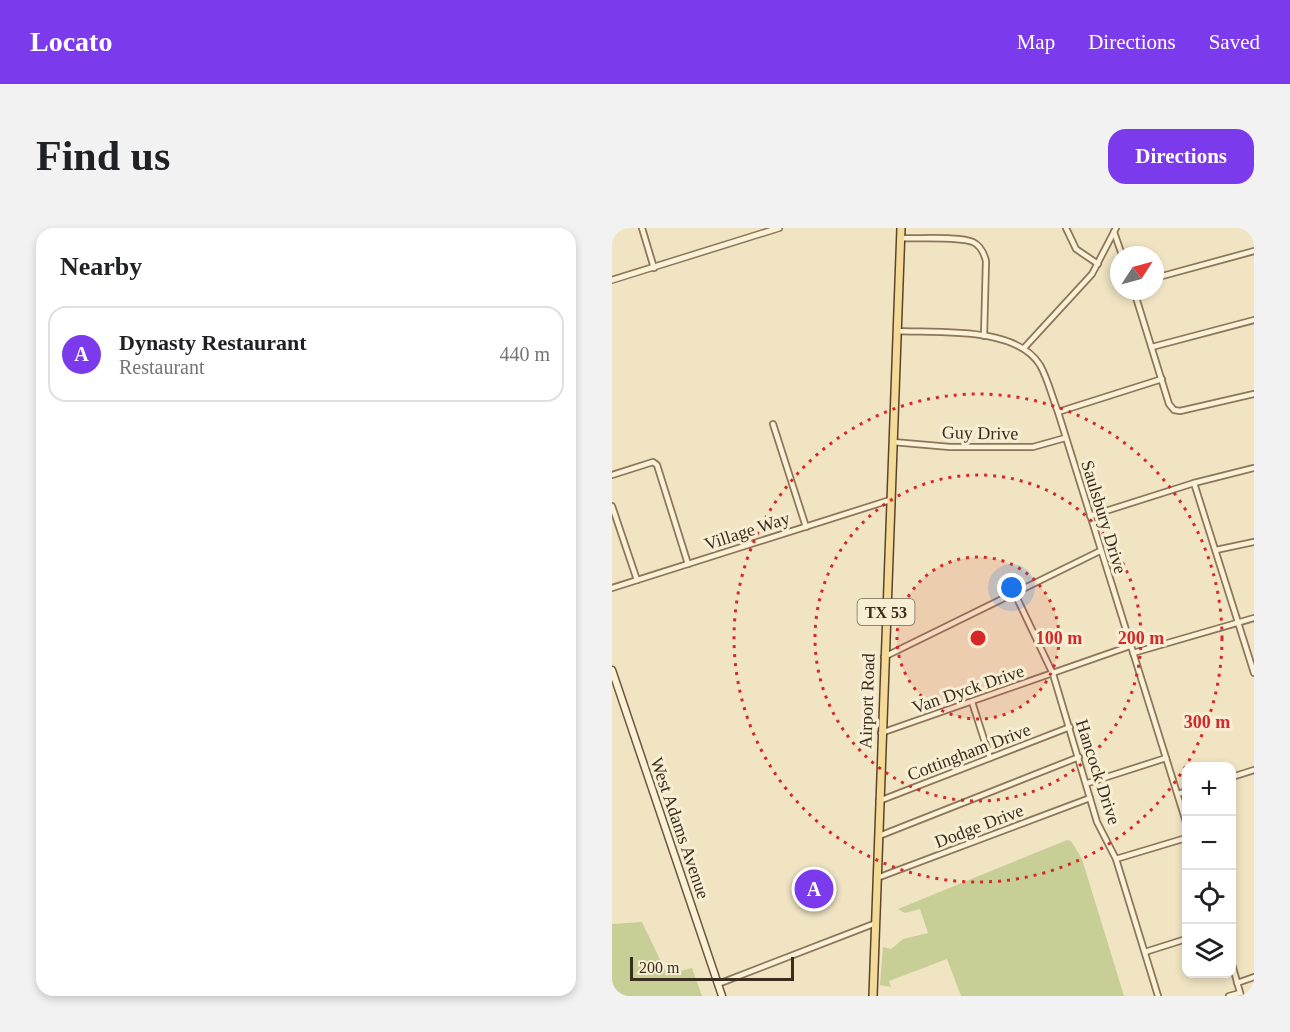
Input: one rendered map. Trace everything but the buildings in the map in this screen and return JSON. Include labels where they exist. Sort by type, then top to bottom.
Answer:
[{"type":"main road","name":"Airport Road","points":[[873,996],[901,228]]},
{"type":"main road","name":"West Adams Avenue","points":[[612,670],[722,996]]},
{"type":"street","points":[[642,228],[654,268]]},
{"type":"street","points":[[612,280],[779,228]]},
{"type":"street","points":[[1066,228],[1076,249],[1098,264]]},
{"type":"street","points":[[897,331],[996,337],[1024,348],[1084,284],[1098,264],[1115,230]]},
{"type":"street","points":[[1115,230],[1119,246]]},
{"type":"street","points":[[901,238],[964,240],[975,243],[983,250],[986,261],[984,336]]},
{"type":"street","points":[[1164,276],[1254,251]]},
{"type":"street","points":[[1137,300],[1174,410],[1180,411],[1254,394]]},
{"type":"street","points":[[1152,347],[1254,320]]},
{"type":"street","name":"Saulsbury Drive","points":[[1024,348],[1039,365],[1058,412],[1184,816]]},
{"type":"street","points":[[1058,412],[1162,379]]},
{"type":"street","points":[[773,424],[806,527]]},
{"type":"street","name":"Guy Drive","points":[[893,442],[950,447],[1033,447],[1065,438]]},
{"type":"street","points":[[612,475],[653,462],[657,465],[688,564]]},
{"type":"street","points":[[1090,516],[1194,483],[1254,468]]},
{"type":"street","points":[[1194,483],[1254,673]]},
{"type":"street","name":"Village Way","points":[[612,588],[891,500]]},
{"type":"street","points":[[612,506],[637,580]]},
{"type":"street","points":[[1216,550],[1254,542]]},
{"type":"street","points":[[884,657],[1100,551]]},
{"type":"street","name":"Hancock Drive","points":[[1015,594],[1053,674],[1088,783],[1097,822],[1116,859],[1158,996]]},
{"type":"street","points":[[1133,653],[1254,618]]},
{"type":"street","name":"Van Dyck Drive","points":[[881,734],[1130,646]]},
{"type":"street","points":[[972,702],[990,758]]},
{"type":"street","name":"Cottingham Drive","points":[[879,801],[1070,727]]},
{"type":"street","points":[[879,836],[948,811],[1079,757]]},
{"type":"street","points":[[1088,783],[1166,758]]},
{"type":"street","points":[[1236,776],[1254,771]]},
{"type":"street","points":[[1178,794],[1182,792]]},
{"type":"street","name":"Dodge Drive","points":[[877,878],[1090,798]]},
{"type":"street","points":[[1116,859],[1182,839]]},
{"type":"street","points":[[718,984],[876,923]]},
{"type":"street","points":[[1145,952],[1182,940]]},
{"type":"street","points":[[1237,982],[1254,977]]},
{"type":"street","points":[[1229,996],[1241,994],[1236,978]]},
{"type":"green space","points":[[1067,840],[1071,841],[1082,859],[1124,996],[961,996],[947,959],[889,981],[891,987],[880,985],[883,947],[891,949],[903,939],[928,933],[920,909],[905,913],[898,909]]},
{"type":"green space","points":[[642,922],[667,974],[692,968],[702,996],[612,996],[612,924]]},
{"type":"place","name":"Dynasty Restaurant","points":[[814,889]]}]
